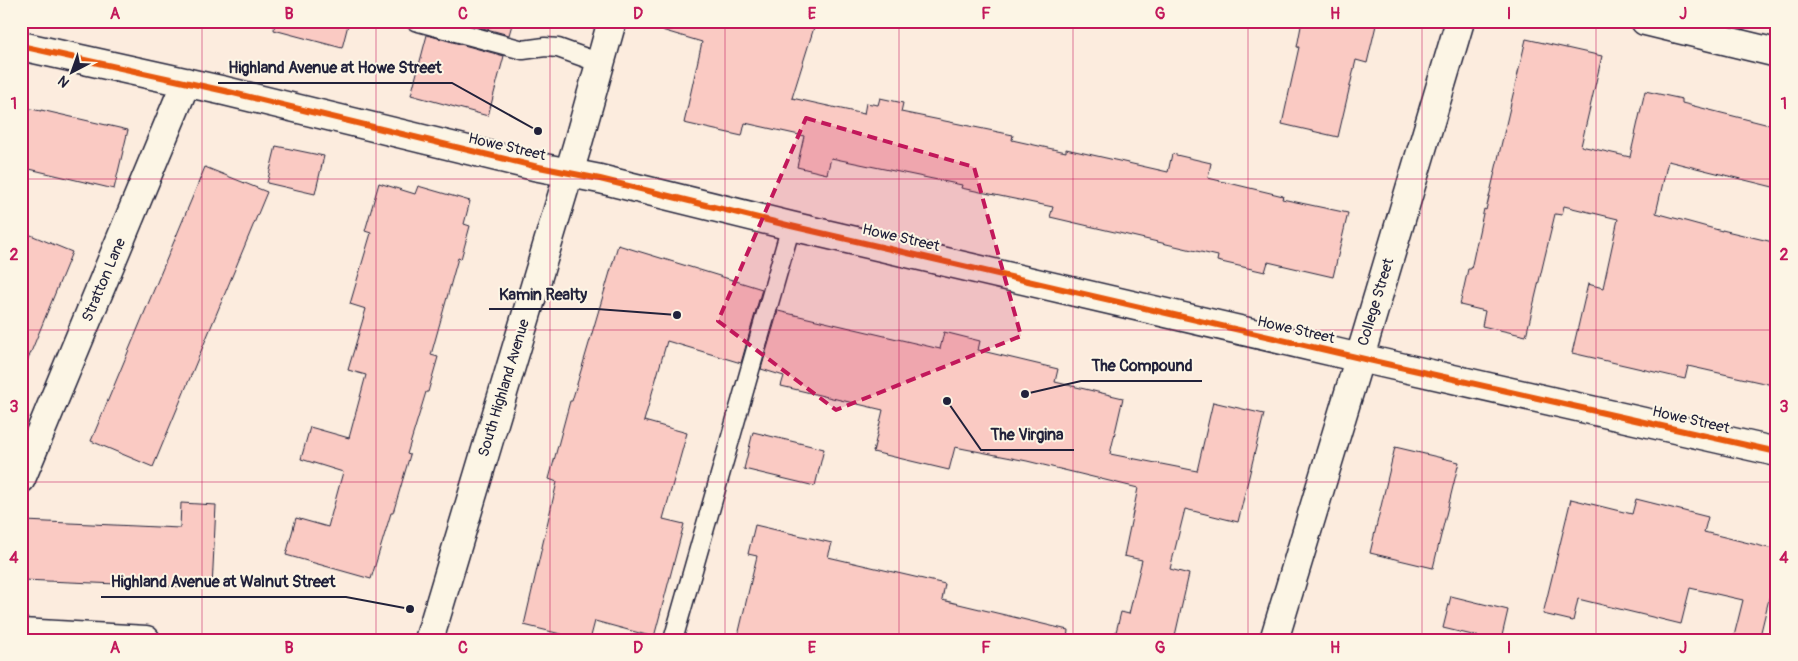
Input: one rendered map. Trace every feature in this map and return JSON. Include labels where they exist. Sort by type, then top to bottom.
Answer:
[{"type":"street","name":"South Highland Avenue","points":[[429,640],[569,173],[612,21]]},
{"type":"street","name":"College Street","points":[[1274,640],[1460,21]]},
{"type":"street","points":[[1645,21],[1777,53]]},
{"type":"street","name":"Howe Street","points":[[21,46],[186,82],[534,166],[600,179],[792,226],[1360,358],[1777,452]]},
{"type":"street","name":"Stratton Lane","points":[[21,479],[186,82]]},
{"type":"street","points":[[21,633],[146,640]]},
{"type":"lane","points":[[415,21],[523,50],[545,47],[558,48],[600,63]]},
{"type":"lane","points":[[673,640],[792,226]]},
{"type":"highlighted area","points":[[806,118],[974,167],[1021,336],[836,410],[718,321]]},
{"type":"building","points":[[275,21],[349,21],[342,48],[274,30]]},
{"type":"building","points":[[457,21],[513,21],[509,35]]},
{"type":"building","points":[[656,21],[816,21],[792,98],[864,114],[866,103],[878,105],[880,98],[903,103],[901,112],[1013,135],[1012,140],[1066,152],[1066,149],[1168,172],[1172,154],[1211,163],[1208,178],[1283,196],[1282,199],[1348,213],[1333,277],[1268,262],[1265,272],[1217,261],[1218,256],[1050,217],[1053,207],[961,188],[962,185],[831,158],[827,174],[797,167],[804,136],[745,123],[742,136],[684,123],[702,42],[655,28]]},
{"type":"building","points":[[1302,21],[1377,21],[1367,63],[1356,60],[1338,137],[1282,124],[1299,47],[1297,47]]},
{"type":"building","points":[[427,35],[504,56],[488,116],[411,95]]},
{"type":"building","points":[[1526,39],[1602,56],[1581,146],[1630,157],[1645,91],[1682,99],[1682,103],[1777,127],[1777,188],[1668,161],[1656,213],[1722,231],[1777,243],[1777,386],[1688,366],[1685,379],[1572,353],[1588,284],[1603,288],[1618,219],[1564,206],[1562,215],[1555,214],[1526,336],[1482,326],[1485,311],[1460,305],[1468,269],[1471,269],[1484,209],[1486,210]]},
{"type":"building","points":[[21,107],[128,130],[114,189],[21,167]]},
{"type":"building","points":[[276,146],[324,156],[315,194],[267,183]]},
{"type":"building","points":[[205,167],[267,192],[153,467],[91,441]]},
{"type":"building","points":[[379,183],[415,194],[418,186],[470,201],[464,224],[470,226],[461,259],[458,258],[431,355],[438,357],[407,454],[410,455],[393,513],[391,513],[371,579],[286,555],[296,518],[328,527],[343,472],[301,459],[310,427],[349,438],[366,375],[348,370],[366,309],[350,304],[371,233],[365,231]]},
{"type":"building","points":[[21,231],[72,252],[22,374],[21,374]]},
{"type":"building","points":[[618,245],[762,289],[741,363],[667,341],[644,421],[687,433],[663,519],[684,524],[654,637],[595,621],[590,640],[585,640],[524,625],[557,482],[549,479],[570,401],[572,401]]},
{"type":"building","points":[[778,311],[940,349],[944,332],[980,341],[978,350],[1058,369],[1055,382],[1123,398],[1110,454],[1197,471],[1213,402],[1264,414],[1238,522],[1185,509],[1170,569],[1189,574],[1174,640],[1114,640],[1121,612],[1129,614],[1142,560],[1124,556],[1138,488],[1027,461],[955,447],[949,470],[873,452],[883,410],[781,386],[784,376],[761,369]]},
{"type":"building","points":[[753,432],[824,449],[815,486],[744,469]]},
{"type":"building","points":[[1395,447],[1459,462],[1433,568],[1370,553]]},
{"type":"building","points":[[1571,499],[1632,514],[1636,499],[1708,517],[1704,532],[1777,550],[1777,566],[1759,640],[1748,640],[1734,636],[1743,600],[1690,588],[1681,624],[1578,599],[1573,621],[1543,614]]},
{"type":"building","points":[[181,503],[216,505],[212,588],[23,580],[25,521],[180,528]]},
{"type":"building","points":[[755,525],[832,543],[828,557],[945,584],[942,600],[1068,630],[1067,640],[737,640],[757,556],[748,554]]},
{"type":"building","points":[[1451,596],[1508,610],[1501,640],[1493,640],[1443,628]]},
{"type":"cycle path","points":[[21,46],[225,91],[534,166],[600,179],[791,226],[1360,358],[1777,452]]},
{"type":"place","name":"Highland Avenue at Howe Street","points":[[538,131]]},
{"type":"place","name":"Kamin Realty","points":[[677,315]]},
{"type":"place","name":"The Compound","points":[[1025,394]]},
{"type":"place","name":"The Virgina","points":[[947,401]]},
{"type":"place","name":"Highland Avenue at Walnut Street","points":[[410,609]]}]
